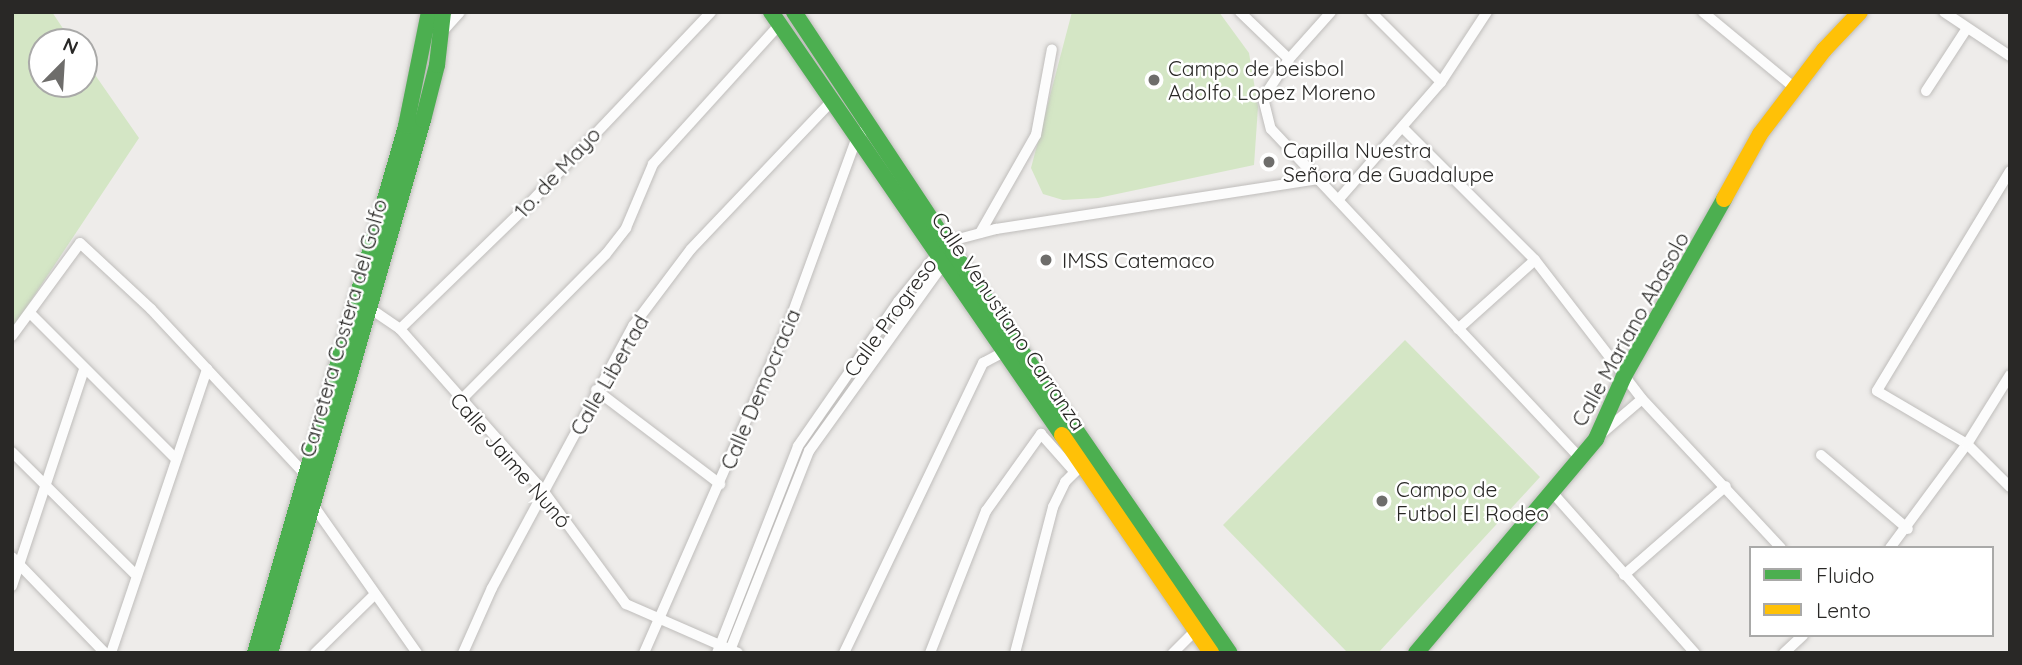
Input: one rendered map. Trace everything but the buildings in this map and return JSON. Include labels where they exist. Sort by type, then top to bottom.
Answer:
[{"type":"main road","name":"Carretera Costera del Golfo","points":[[270,653],[313,505],[364,305],[420,73],[429,12]]},
{"type":"main road","name":"Carretera Costera del Golfo","points":[[256,653],[307,477],[429,98],[443,12]]},
{"type":"main road","name":"Calle Venustiano Carranza","points":[[794,12],[871,125],[949,249],[1210,619],[1230,653]]},
{"type":"main road","name":"Calle Mariano Abasolo","points":[[1416,653],[1596,439],[1624,376],[1760,134],[1856,13]]},
{"type":"main road","name":"Calle Venustiano Carranza","points":[[776,18],[857,137],[949,249],[1004,352],[1077,468],[1211,653]]},
{"type":"street","points":[[441,33],[460,12]]},
{"type":"street","name":"1o. de Mayo","points":[[400,329],[526,207],[711,12]]},
{"type":"street","points":[[1240,12],[1289,59]]},
{"type":"street","points":[[1331,12],[1289,59],[1263,98],[1271,130],[1339,199],[1580,458]]},
{"type":"street","points":[[1371,12],[1441,82]]},
{"type":"street","points":[[1339,199],[1404,129],[1441,82],[1487,12]]},
{"type":"street","points":[[1703,12],[1795,88]]},
{"type":"street","points":[[1944,12],[2010,56]]},
{"type":"street","points":[[460,401],[606,254],[626,228],[653,164],[776,18]]},
{"type":"street","points":[[1926,91],[1966,27]]},
{"type":"street","points":[[979,233],[1036,135],[1052,49]]},
{"type":"street","name":"Calle Libertad","points":[[463,653],[596,390],[633,326],[691,249],[833,100]]},
{"type":"street","name":"Calle Democracia","points":[[644,653],[790,320],[857,137],[871,125]]},
{"type":"street","points":[[1404,129],[1535,260],[1643,400],[1780,546]]},
{"type":"street","points":[[2010,171],[1877,391],[1967,444],[2010,487]]},
{"type":"street","points":[[949,249],[979,233],[1318,179]]},
{"type":"street","points":[[12,336],[80,243],[207,369],[307,477]]},
{"type":"street","name":"Calle Progreso","points":[[727,650],[798,446],[949,249]]},
{"type":"street","name":"Calle Progreso","points":[[727,650],[810,451],[949,249]]},
{"type":"street","points":[[1458,329],[1535,260]]},
{"type":"street","name":"Calle Jaime Nunó","points":[[364,305],[400,329],[460,401],[544,492],[626,604],[657,621],[727,650]]},
{"type":"street","points":[[30,313],[84,370],[175,458]]},
{"type":"street","points":[[844,653],[983,363],[1004,352]]},
{"type":"street","points":[[111,653],[135,574],[207,369]]},
{"type":"street","points":[[12,586],[22,566],[84,370]]},
{"type":"street","points":[[1892,546],[1908,529],[1967,444],[2010,375]]},
{"type":"street","points":[[596,390],[720,484]]},
{"type":"street","points":[[1596,439],[1643,400]]},
{"type":"street","points":[[930,653],[986,511],[1041,434],[1077,468]]},
{"type":"street","points":[[798,446],[810,451]]},
{"type":"street","points":[[12,452],[135,574]]},
{"type":"street","points":[[1821,455],[1908,529]]},
{"type":"street","points":[[1015,653],[1053,507],[1077,468],[1096,456]]},
{"type":"street","points":[[1624,575],[1726,486]]},
{"type":"street","points":[[1551,491],[1695,653]]},
{"type":"street","points":[[313,505],[373,595],[417,653]]},
{"type":"street","points":[[12,556],[105,653]]},
{"type":"street","points":[[315,653],[373,595]]},
{"type":"street","points":[[1173,653],[1196,629],[1210,619]]},
{"type":"street","points":[[1784,653],[1801,637]]},
{"type":"green space","points":[[12,12],[52,12],[63,28],[28,28],[28,98],[98,98],[98,79],[139,138],[12,329]]},
{"type":"green space","name":"Campo de beisbol Adolfo Lopez Moreno","points":[[1072,12],[1219,12],[1249,53],[1258,107],[1254,165],[1098,198],[1063,200],[1043,194],[1031,168]]},
{"type":"green space","name":"Campo de Futbol El Rodeo","points":[[1405,340],[1540,477],[1378,653],[1348,653],[1223,525]]},
{"type":"traffic: fast","points":[[255,653],[406,126],[429,12]]},
{"type":"traffic: fast","points":[[270,653],[423,120],[437,65],[443,12]]},
{"type":"traffic: fast","points":[[771,12],[1062,435]]},
{"type":"traffic: fast","points":[[794,12],[953,252],[1230,653]]},
{"type":"traffic: fast","points":[[1416,653],[1596,439],[1624,376],[1724,199]]},
{"type":"traffic: slow","points":[[1724,199],[1760,134],[1824,50],[1860,12]]},
{"type":"traffic: slow","points":[[1062,435],[1211,653]]},
{"type":"place","name":"Campo de beisbol Adolfo Lopez Moreno","points":[[1154,80]]},
{"type":"place","name":"Capilla Nuestra Señora de Guadalupe","points":[[1269,162]]},
{"type":"place","name":"IMSS Catemaco","points":[[1046,260]]},
{"type":"place","name":"Campo de Futbol El Rodeo","points":[[1382,501]]}]
